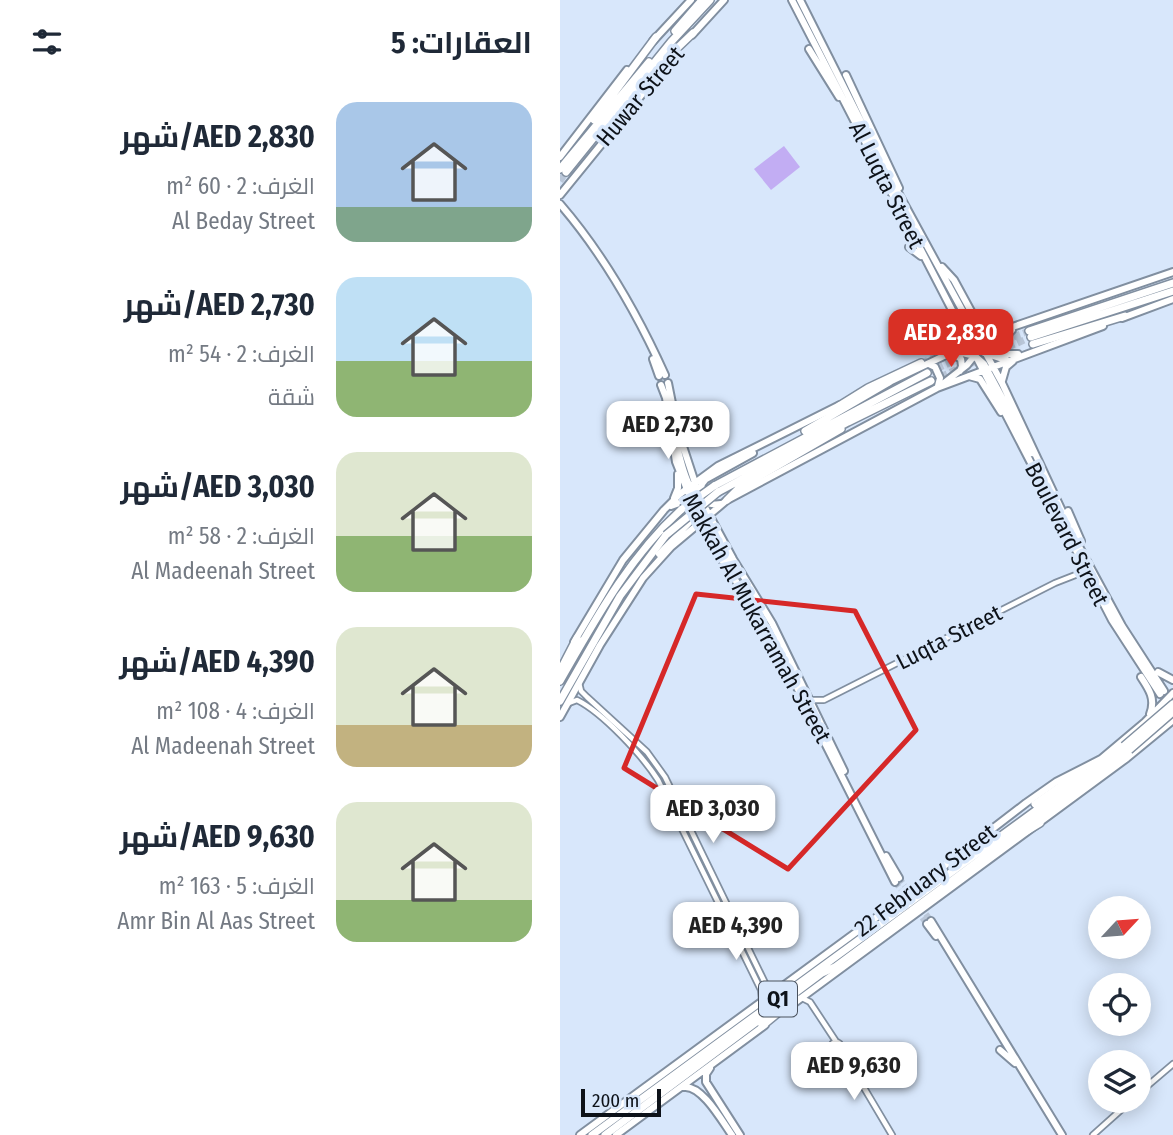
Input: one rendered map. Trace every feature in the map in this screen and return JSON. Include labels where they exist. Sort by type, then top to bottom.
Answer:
[{"type":"highway","name":"Huwar Street","points":[[563,170],[562,157],[702,0]]},
{"type":"highway","name":"Huwar Street","points":[[563,170],[588,145],[671,43],[710,0]]},
{"type":"highway","points":[[588,145],[606,130],[669,56],[693,33]]},
{"type":"highway","points":[[562,157],[656,37]]},
{"type":"highway","points":[[1032,341],[1173,281]]},
{"type":"highway","points":[[1032,341],[1173,291]]},
{"type":"highway","points":[[1032,341],[1125,316]]},
{"type":"highway","points":[[838,406],[867,388],[925,363]]},
{"type":"highway","points":[[560,681],[628,569],[664,532],[716,489],[793,442],[927,373]]},
{"type":"highway","points":[[716,489],[931,381]]},
{"type":"highway","points":[[793,442],[806,430],[890,382]]},
{"type":"highway","points":[[722,504],[739,488],[834,435],[848,422]]},
{"type":"highway","points":[[563,704],[620,596],[664,532]]},
{"type":"highway","points":[[560,671],[577,638]]},
{"type":"highway","name":"22 February Street","points":[[592,1135],[1126,748],[1173,707]]},
{"type":"highway","points":[[987,849],[1018,817],[1089,766]]},
{"type":"highway","points":[[987,849],[1040,823]]},
{"type":"highway","name":"22 February Street","points":[[605,1135],[822,973],[835,967],[987,849]]},
{"type":"highway","points":[[762,1026],[835,967]]},
{"type":"main road","name":"Huwar Street","points":[[656,37],[691,0]]},
{"type":"main road","name":"Huwar Street","points":[[560,195],[693,33],[724,0]]},
{"type":"main road","name":"Al Luqta Street","points":[[792,0],[957,322],[986,367]]},
{"type":"main road","name":"Al Luqta Street","points":[[800,0],[877,155],[938,264],[974,346],[984,352],[986,367]]},
{"type":"main road","points":[[808,48],[847,107]]},
{"type":"main road","points":[[846,75],[904,204]]},
{"type":"main road","points":[[862,100],[863,110]]},
{"type":"main road","points":[[560,182],[566,181],[577,172]]},
{"type":"main road","points":[[560,189],[568,183]]},
{"type":"main road","points":[[568,183],[562,210],[581,229],[618,283],[662,376],[669,378],[665,384]]},
{"type":"main road","points":[[909,247],[924,258]]},
{"type":"main road","points":[[919,248],[927,257],[974,346]]},
{"type":"main road","points":[[938,264],[954,280],[979,326],[987,329],[1011,328]]},
{"type":"main road","points":[[689,469],[702,472],[732,459],[951,352],[974,346],[1011,328],[1100,296],[1114,287],[1173,270]]},
{"type":"main road","points":[[1002,383],[1007,364],[1173,299]]},
{"type":"main road","points":[[951,352],[959,341],[957,322]]},
{"type":"main road","points":[[1011,328],[999,342],[1001,353],[1013,354],[1032,341],[1054,344]]},
{"type":"main road","points":[[1011,328],[988,342],[984,352],[986,367],[1028,448],[1035,455]]},
{"type":"main road","points":[[681,534],[722,504],[887,413],[937,388],[1011,359],[1032,341]]},
{"type":"main road","points":[[951,352],[974,346]]},
{"type":"main road","points":[[958,372],[974,346]]},
{"type":"main road","points":[[937,388],[962,366],[961,359],[951,352]]},
{"type":"main road","points":[[984,352],[996,358],[1011,359]]},
{"type":"main road","points":[[925,363],[935,367],[940,378],[937,388]]},
{"type":"main road","name":"Boulevard Street","points":[[986,367],[1002,383],[1086,559],[1122,626],[1167,693]]},
{"type":"main road","name":"Boulevard Street","points":[[986,367],[1006,416],[1112,620],[1167,693]]},
{"type":"main road","points":[[967,376],[981,379],[997,408],[1006,416]]},
{"type":"main road","name":"Makkah Al Mukarramah Street","points":[[665,384],[676,462],[691,486],[709,538],[754,606],[897,880],[772,623],[727,549],[703,518]]},
{"type":"main road","name":"Makkah Al Mukarramah Street","points":[[665,384],[689,469],[691,486]]},
{"type":"main road","points":[[916,398],[927,400]]},
{"type":"main road","points":[[879,424],[887,413]]},
{"type":"main road","points":[[671,426],[691,486]]},
{"type":"main road","points":[[560,717],[563,704],[625,605],[647,572],[692,518],[704,482],[769,442]]},
{"type":"main road","points":[[824,454],[828,446]]},
{"type":"main road","points":[[560,662],[623,560],[658,517],[691,486],[732,459]]},
{"type":"main road","points":[[671,502],[678,488],[676,462]]},
{"type":"main road","points":[[785,470],[793,469]]},
{"type":"main road","points":[[1038,478],[1069,547]]},
{"type":"main road","points":[[704,482],[703,492],[709,501],[722,504]]},
{"type":"main road","points":[[664,510],[677,503],[722,504]]},
{"type":"main road","points":[[722,504],[715,519],[727,549]]},
{"type":"main road","points":[[658,517],[672,507],[680,507],[687,516],[681,534]]},
{"type":"main road","points":[[1068,511],[1086,559]]},
{"type":"main road","points":[[703,518],[722,551],[742,575]]},
{"type":"main road","points":[[681,534],[697,532],[709,538]]},
{"type":"main road","points":[[1158,672],[1173,680]]},
{"type":"main road","points":[[1141,677],[1151,693],[1153,704],[1143,724]]},
{"type":"main road","points":[[1167,693],[1173,707],[1172,724]]},
{"type":"main road","name":"22 February Street","points":[[580,1135],[896,903],[1027,803],[1057,782],[1089,766],[1143,724],[1161,705],[1167,693]]},
{"type":"main road","points":[[1161,705],[1173,707]]},
{"type":"main road","points":[[1143,724],[1162,710],[1169,710],[1170,717],[1154,736]]},
{"type":"main road","name":"22 February Street","points":[[616,1135],[1172,724]]},
{"type":"main road","points":[[929,922],[1008,1044],[1060,1135],[1015,1063],[929,922]]},
{"type":"main road","points":[[982,1002],[999,1021]]},
{"type":"main road","points":[[1006,1032],[1008,1044]]},
{"type":"main road","points":[[1000,1050],[1015,1063]]},
{"type":"main road","points":[[714,1063],[706,1072],[705,1079],[715,1105],[732,1135]]},
{"type":"main road","points":[[675,1091],[692,1087],[715,1105],[740,1135]]},
{"type":"main road","points":[[725,1125],[727,1135]]},
{"type":"street","points":[[1078,566],[1075,575],[1082,575],[1084,578]]},
{"type":"street","name":"Luqta Street","points":[[811,700],[824,700],[1075,575]]},
{"type":"street","points":[[579,682],[580,689],[587,697],[637,742],[666,777],[767,987],[771,990],[778,989]]},
{"type":"street","points":[[580,701],[580,695],[587,697]]},
{"type":"street","points":[[817,711],[824,700]]},
{"type":"street","points":[[563,704],[580,701],[637,752],[658,780],[761,990],[762,1002]]},
{"type":"street","points":[[730,928],[750,962],[754,962]]},
{"type":"street","points":[[811,991],[816,1010]]},
{"type":"street","points":[[801,998],[808,1000],[816,1010],[835,1043],[833,1051],[839,1051],[890,1135]]},
{"type":"street","points":[[1151,1083],[1173,1064]]},
{"type":"street","points":[[1093,1135],[1118,1113]]},
{"type":"highlighted area","points":[[696,594],[855,611],[916,730],[788,869],[624,768]]},
{"type":"shaded area","points":[[784,146],[800,167],[771,190],[754,169]]},
{"type":"tunnel","points":[[560,181],[566,172]]},
{"type":"tunnel","points":[[984,348],[1029,331]]},
{"type":"tunnel","points":[[931,381],[1031,337]]},
{"type":"tunnel","points":[[921,363],[946,353]]},
{"type":"tunnel","points":[[927,373],[963,357]]},
{"type":"tunnel","points":[[899,878],[931,921]]},
{"type":"tunnel","points":[[895,882],[927,924]]}]
